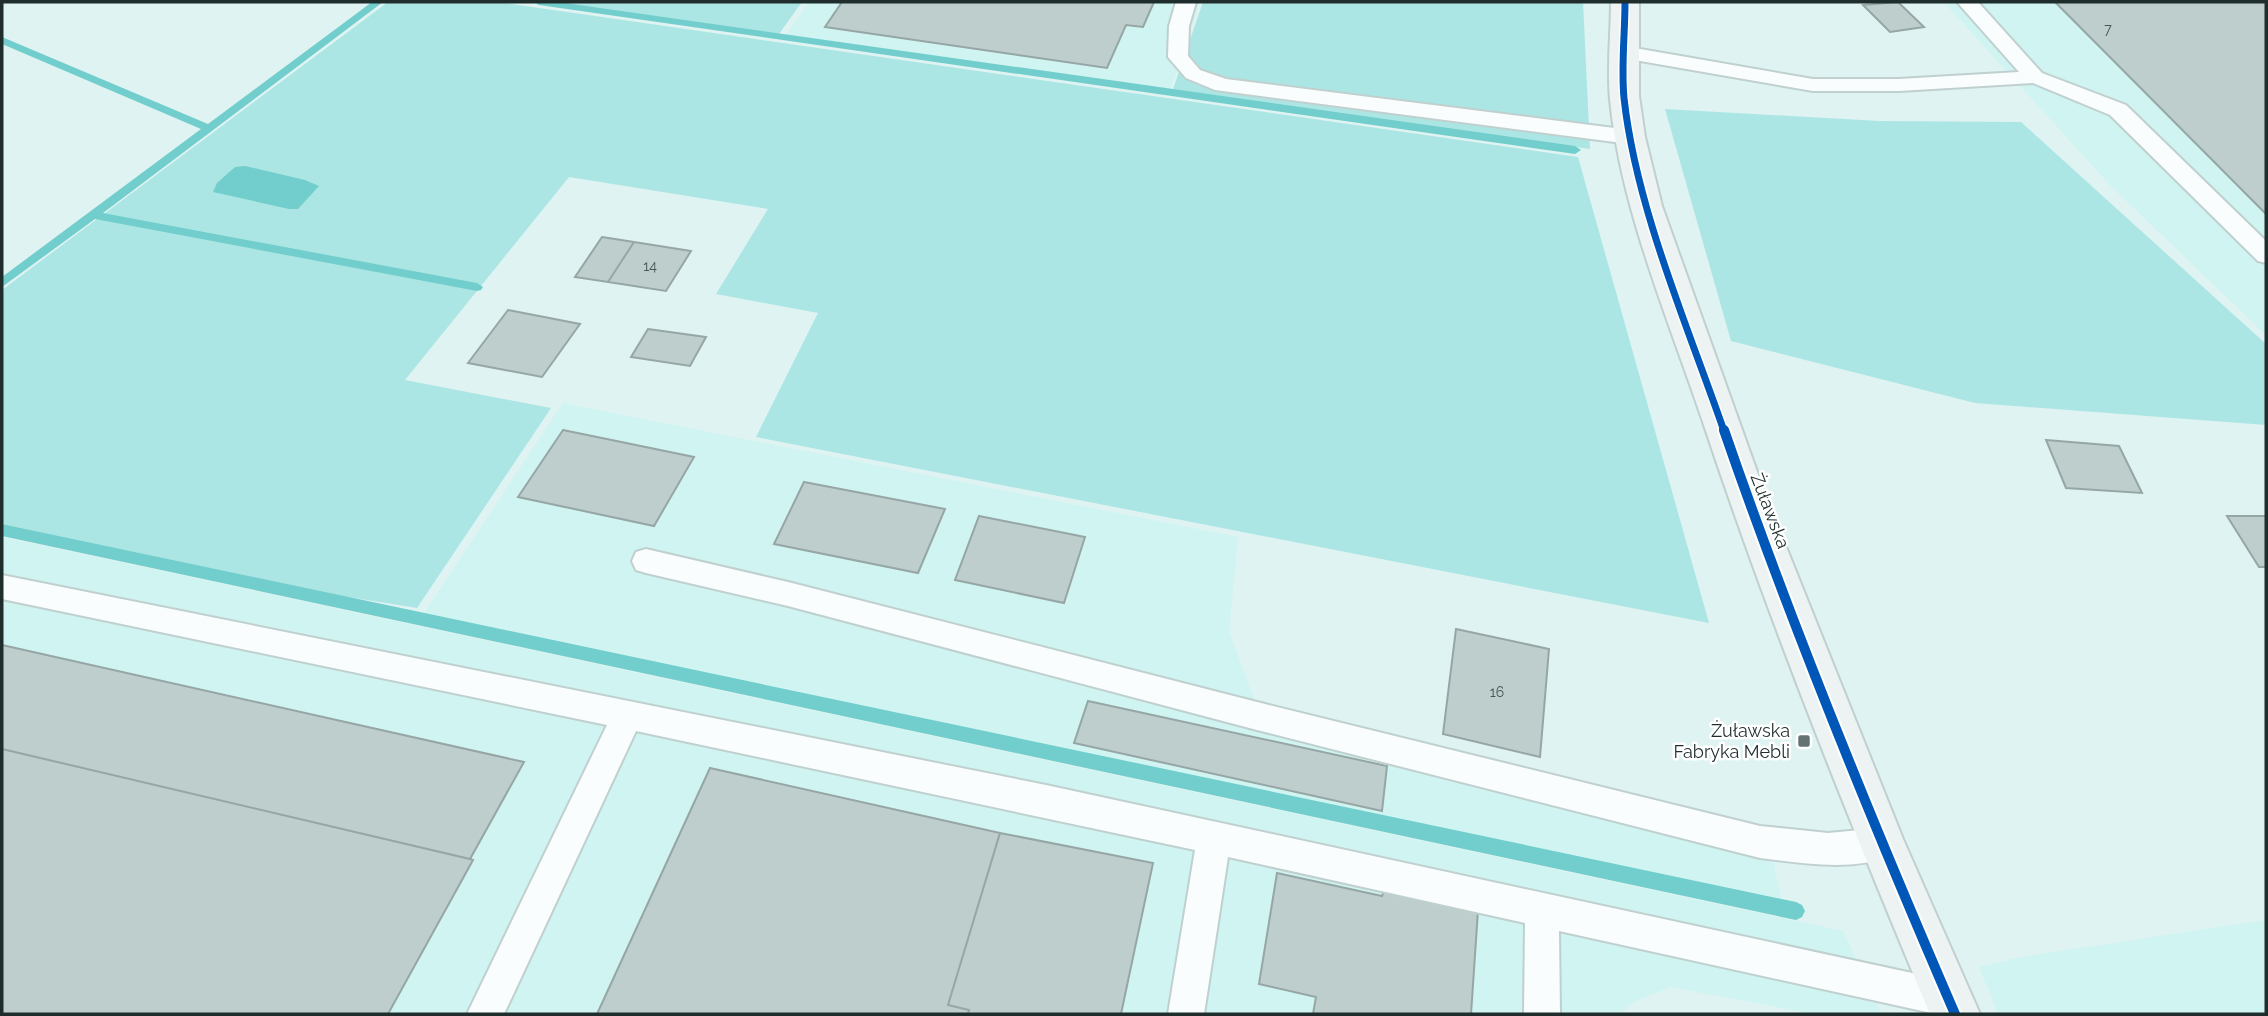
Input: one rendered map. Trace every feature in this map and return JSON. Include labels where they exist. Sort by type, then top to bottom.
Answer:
[{"type":"street","name":"Żuławska","points":[[1625,2],[1624,96],[1630,137],[1646,206],[1746,494],[1882,844],[1952,1007]]},
{"type":"lane","points":[[1186,2],[1179,26],[1178,57],[1194,74],[1222,85],[1630,137]]},
{"type":"lane","points":[[1967,2],[2035,77]]},
{"type":"lane","points":[[1623,52],[1812,85],[1899,85],[2035,77],[2118,110],[2266,255]]},
{"type":"lane","points":[[646,561],[788,594],[1257,716],[1760,842],[1828,849],[1882,844]]},
{"type":"lane","points":[[2,587],[1214,838],[1542,910],[1952,1007]]},
{"type":"lane","points":[[485,1014],[627,716]]},
{"type":"lane","points":[[1186,1014],[1214,838]]},
{"type":"lane","points":[[1542,910],[1542,1014]]},
{"type":"shaded area","points":[[388,2],[497,2],[1578,157],[1709,623],[756,437],[818,313],[716,294],[768,209],[569,177],[405,380],[551,408],[417,608],[342,596],[2,524],[2,290]]},
{"type":"shaded area","points":[[552,2],[802,2],[779,34]]},
{"type":"shaded area","points":[[809,2],[1200,2],[1170,91],[785,36]]},
{"type":"shaded area","points":[[1203,2],[1583,2],[1590,149],[1172,92]]},
{"type":"shaded area","points":[[1944,2],[2266,2],[2266,335],[2111,186]]},
{"type":"shaded area","points":[[1665,109],[1879,121],[2021,122],[2266,344],[2266,425],[1975,403],[1731,341]]},
{"type":"shaded area","points":[[245,166],[305,180],[319,186],[298,209],[213,192],[217,183],[235,167]]},
{"type":"shaded area","points":[[563,403],[1238,537],[1229,632],[1256,704],[1766,829],[1782,902],[424,613]]},
{"type":"shaded area","points":[[2,537],[1843,931],[1882,1014],[1814,1014],[1671,987],[1635,1001],[1620,1014],[2,1014]]},
{"type":"shaded area","points":[[2266,920],[2266,1014],[1998,1014],[1979,967],[2021,957]]},
{"type":"building","points":[[842,2],[1154,2],[1143,27],[1126,25],[1107,68],[825,27]]},
{"type":"building","points":[[1898,2],[1924,27],[1890,32],[1863,5]]},
{"type":"building","points":[[2055,2],[2266,2],[2266,214]]},
{"type":"building","points":[[602,237],[634,242],[608,282],[575,277]]},
{"type":"building","points":[[634,242],[691,251],[666,291],[608,282]]},
{"type":"building","points":[[508,310],[580,324],[542,377],[468,363]]},
{"type":"building","points":[[648,329],[706,337],[690,366],[631,357]]},
{"type":"building","points":[[563,430],[694,457],[654,526],[518,497]]},
{"type":"building","points":[[2046,440],[2119,446],[2142,493],[2066,488]]},
{"type":"building","points":[[804,482],[945,509],[918,573],[774,544]]},
{"type":"building","points":[[979,516],[1085,537],[1064,603],[955,580]]},
{"type":"building","points":[[2227,516],[2266,516],[2266,567],[2259,567]]},
{"type":"building","points":[[1456,629],[1549,649],[1540,757],[1443,734]]},
{"type":"building","points":[[2,645],[524,762],[470,859],[2,749]]},
{"type":"building","points":[[1088,701],[1387,766],[1382,811],[1074,743]]},
{"type":"building","points":[[2,749],[473,860],[388,1014],[2,1014]]},
{"type":"building","points":[[710,768],[1000,833],[948,1005],[969,1010],[968,1014],[597,1014]]},
{"type":"building","points":[[1000,833],[1153,863],[1121,1014],[968,1014],[969,1010],[948,1005]]},
{"type":"building","points":[[1277,873],[1382,896],[1384,891],[1478,910],[1471,1014],[1313,1014],[1316,997],[1259,984]]},
{"type":"waterway","points":[[93,215],[378,2]]},
{"type":"waterway","points":[[539,2],[1575,150]]},
{"type":"waterway","points":[[2,40],[209,128]]},
{"type":"waterway","points":[[2,283],[93,215]]},
{"type":"waterway","points":[[93,215],[477,287]]},
{"type":"waterway","points":[[2,530],[1796,911]]},
{"type":"cycle path","points":[[1625,2],[1624,96],[1630,137],[1646,206],[1746,494],[1882,844],[1955,1014]]},
{"type":"place","name":"Żuławska Fabryka Mebli","points":[[1804,741]]}]
